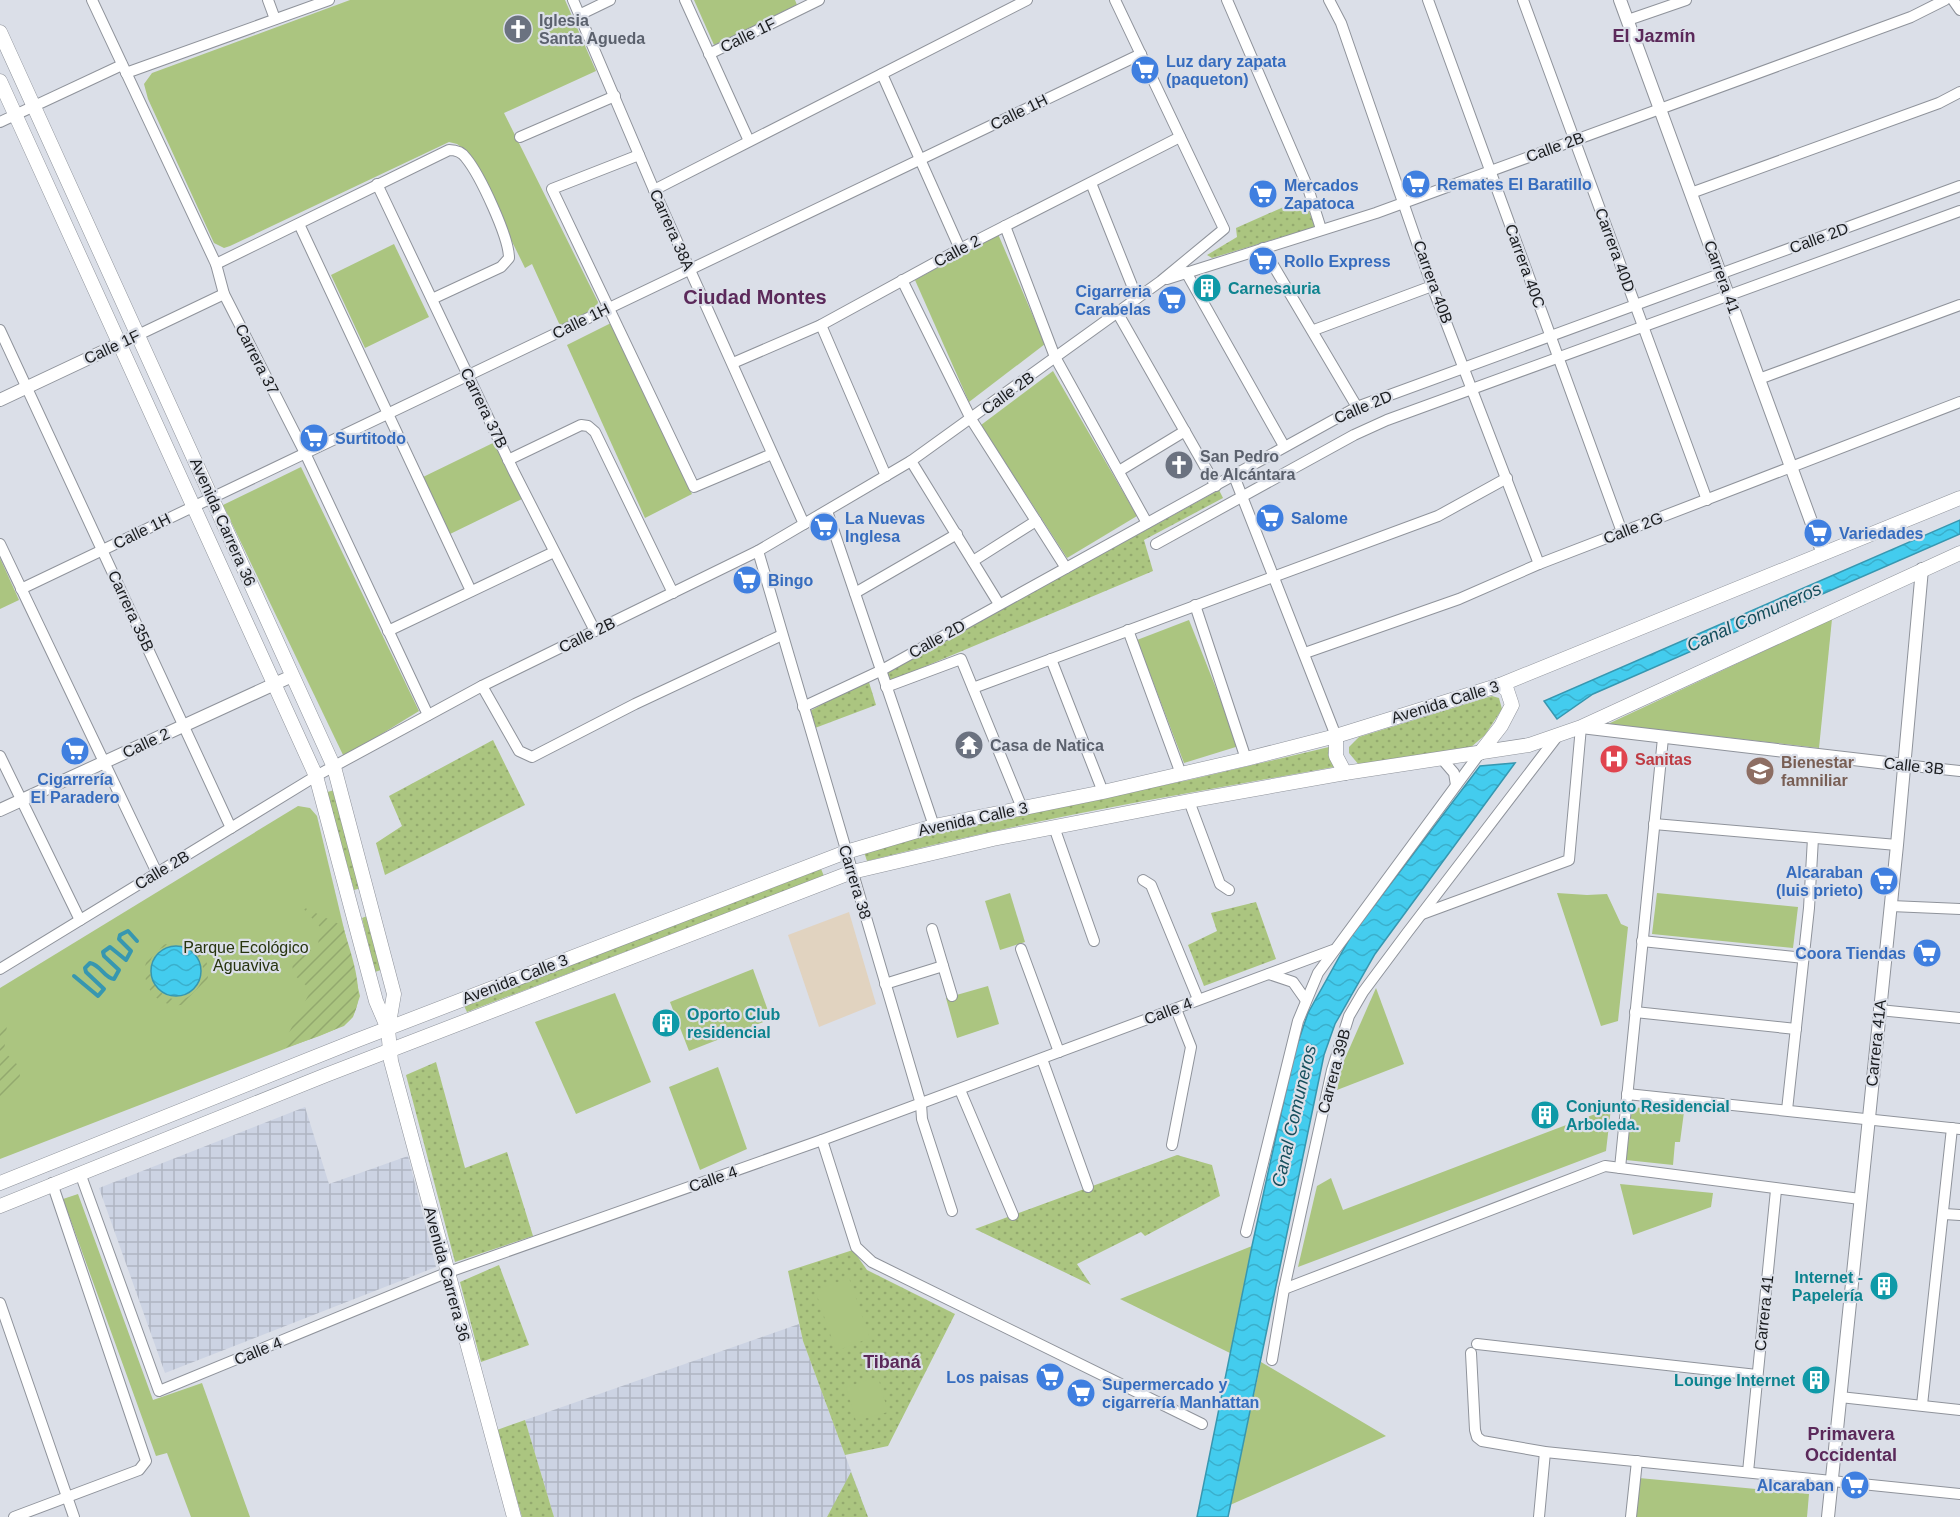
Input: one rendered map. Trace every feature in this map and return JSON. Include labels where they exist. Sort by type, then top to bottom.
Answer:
[{"type":"main road","name":"Avenida Carrera 36","points":[[1,37],[334,766],[394,994],[388,1029],[390,1050],[446,1273],[514,1517]]},
{"type":"main road","name":"Avenida Carrera 36","points":[[0,81],[316,776],[376,1001],[388,1029]]},
{"type":"main road","name":"Avenida Calle 3","points":[[0,1183],[388,1029],[846,852],[934,826],[1103,792],[1246,759],[1336,736],[1500,685],[1960,498]]},
{"type":"main road","name":"Avenida Calle 3","points":[[0,1206],[52,1183],[390,1050],[852,872],[1054,827],[1189,801],[1345,773],[1529,746],[1556,738],[1960,553]]},
{"type":"main road","points":[[1480,753],[1502,726],[1512,705],[1507,690],[1500,685]]},
{"type":"main road","points":[[1336,736],[1335,756],[1345,773]]},
{"type":"main road","points":[[353,913],[372,907]]},
{"type":"main road","points":[[132,1130],[138,1149]]},
{"type":"street","name":"Carrera 37","points":[[92,0],[216,264],[225,294],[304,453],[428,715]]},
{"type":"street","points":[[268,0],[275,19]]},
{"type":"street","points":[[0,122],[124,69],[329,0]]},
{"type":"street","name":"Carrera 38A","points":[[573,0],[654,190],[804,525]]},
{"type":"street","points":[[579,15],[610,0]]},
{"type":"street","points":[[685,0],[749,141]]},
{"type":"street","name":"Calle 1F","points":[[709,54],[804,3],[819,0]]},
{"type":"street","points":[[654,190],[882,74],[1004,5],[1028,0]]},
{"type":"street","points":[[1115,0],[1180,137]]},
{"type":"street","points":[[1227,0],[1308,188],[1321,229]]},
{"type":"street","name":"Carrera 40B","points":[[1329,0],[1341,23],[1432,286],[1539,564]]},
{"type":"street","name":"Carrera 40C","points":[[1428,0],[1622,532]]},
{"type":"street","name":"Carrera 40D","points":[[1523,0],[1707,500]]},
{"type":"street","name":"Carrera 41","points":[[1620,0],[1823,554]]},
{"type":"street","points":[[1628,20],[1686,0]]},
{"type":"street","name":"Calle 2B","points":[[1161,281],[1404,202],[1911,16],[1945,0]]},
{"type":"street","points":[[1953,0],[1960,10]]},
{"type":"street","name":"Calle 1H","points":[[21,589],[1141,54]]},
{"type":"street","points":[[882,74],[960,249]]},
{"type":"street","points":[[1691,193],[1939,103],[1960,92]]},
{"type":"street","points":[[520,137],[615,96]]},
{"type":"street","name":"Calle 2B","points":[[1,966],[316,776],[482,686],[758,551],[911,461],[971,419],[1161,281],[1224,229],[1180,137]]},
{"type":"street","name":"Calle 2","points":[[733,363],[820,325],[960,249],[1180,137]]},
{"type":"street","points":[[216,264],[449,150],[458,150],[466,158],[495,213],[509,248],[509,258],[501,267],[432,299]]},
{"type":"street","points":[[639,155],[552,189],[694,487],[772,454]]},
{"type":"street","points":[[1091,183],[1137,298]]},
{"type":"street","name":"Carrera 37B","points":[[377,184],[508,460],[595,631]]},
{"type":"street","name":"Calle 2D","points":[[803,707],[880,671],[1357,406],[1960,186]]},
{"type":"street","name":"Calle 2D","points":[[1156,544],[1354,435],[1472,387],[1960,211]]},
{"type":"street","points":[[298,224],[471,591]]},
{"type":"street","points":[[1005,226],[1055,357],[1147,523]]},
{"type":"street","points":[[1263,248],[1314,330],[1357,406]]},
{"type":"street","points":[[1186,272],[1284,446]]},
{"type":"street","points":[[902,280],[971,419],[1066,567]]},
{"type":"street","points":[[1314,330],[1432,286]]},
{"type":"street","name":"Calle 1F","points":[[0,400],[225,294]]},
{"type":"street","points":[[1759,380],[1960,305]]},
{"type":"street","points":[[1117,312],[1216,486]]},
{"type":"street","points":[[820,325],[886,476]]},
{"type":"street","name":"Carrera 35B","points":[[0,330],[231,828]]},
{"type":"street","name":"Calle 2G","points":[[1305,653],[1460,599],[1539,564],[1960,402]]},
{"type":"street","points":[[508,460],[581,425],[588,426],[595,432],[673,593]]},
{"type":"street","points":[[1119,471],[1185,431]]},
{"type":"street","points":[[911,461],[999,604]]},
{"type":"street","points":[[1234,476],[1276,577],[1336,736]]},
{"type":"street","points":[[1022,808],[973,688],[1438,516],[1507,478]]},
{"type":"street","points":[[828,511],[934,826]]},
{"type":"street","points":[[973,561],[1036,521]]},
{"type":"street","points":[[855,593],[957,534]]},
{"type":"street","points":[[0,544],[102,763],[157,873]]},
{"type":"street","name":"Carrera 38","points":[[758,551],[921,1104],[922,1119],[952,1211]]},
{"type":"street","points":[[388,631],[554,552]]},
{"type":"street","name":"Carrera 41A","points":[[1828,1517],[1897,846],[1922,569]]},
{"type":"street","points":[[1195,605],[1246,759]]},
{"type":"street","points":[[1128,630],[1181,774]]},
{"type":"street","points":[[482,686],[519,752],[532,757],[635,704],[782,635]]},
{"type":"street","name":"Calle 2D","points":[[886,687],[961,659],[973,688]]},
{"type":"street","points":[[1051,659],[1103,792]]},
{"type":"street","name":"Calle 2","points":[[0,810],[292,676]]},
{"type":"street","points":[[1422,914],[1569,860],[1581,727]]},
{"type":"street","name":"Calle 3B","points":[[1581,727],[1960,771]]},
{"type":"street","name":"Carrera 39B","points":[[1272,1360],[1284,1288],[1340,1041],[1349,1016],[1363,992],[1556,738]]},
{"type":"street","points":[[1620,1168],[1664,738]]},
{"type":"street","points":[[1246,1232],[1305,999],[1333,950],[1480,753]]},
{"type":"street","points":[[0,756],[80,920]]},
{"type":"street","points":[[1442,759],[1454,773],[1456,784]]},
{"type":"street","points":[[1189,801],[1220,884],[1229,890]]},
{"type":"street","points":[[1654,824],[1897,846]]},
{"type":"street","points":[[1054,827],[1094,941]]},
{"type":"street","points":[[1787,1110],[1804,958],[1813,838]]},
{"type":"street","points":[[1143,880],[1151,885],[1198,999]]},
{"type":"street","points":[[1891,906],[1960,909]]},
{"type":"street","points":[[932,929],[952,996]]},
{"type":"street","points":[[1642,941],[1804,958]]},
{"type":"street","points":[[1021,949],[1059,1052]]},
{"type":"street","name":"Calle 4","points":[[80,1173],[159,1391],[446,1273],[921,1104],[1333,950]]},
{"type":"street","points":[[885,984],[943,966]]},
{"type":"street","points":[[1269,974],[1293,982],[1305,999]]},
{"type":"street","points":[[1172,1145],[1191,1047],[1176,1009]]},
{"type":"street","points":[[1880,1010],[1960,1018]]},
{"type":"street","points":[[1635,1012],[1796,1029]]},
{"type":"street","points":[[1042,1059],[1088,1187]]},
{"type":"street","points":[[960,1089],[1013,1215]]},
{"type":"street","points":[[1627,1094],[1956,1129],[1922,1406]]},
{"type":"street","points":[[822,1140],[856,1247],[863,1255],[882,1268],[1202,1424]]},
{"type":"street","points":[[1284,1288],[1605,1166],[1860,1200]]},
{"type":"street","points":[[15,1517],[139,1470],[146,1456],[52,1183]]},
{"type":"street","name":"Carrera 41","points":[[1748,1472],[1776,1190]]},
{"type":"street","points":[[1944,1214],[1960,1215]]},
{"type":"street","points":[[1,1310],[74,1517]]},
{"type":"street","points":[[1757,1375],[1474,1349],[1475,1430],[1477,1437],[1488,1443],[1545,1452],[1960,1494]]},
{"type":"street","points":[[1840,1397],[1960,1410]]},
{"type":"street","points":[[1539,1517],[1545,1452]]},
{"type":"street","points":[[1631,1517],[1637,1461]]},
{"type":"shaded area","points":[[849,912],[876,1004],[819,1027],[788,935]]},
{"type":"shaded area","points":[[305,1107],[329,1184],[408,1156],[436,1267],[165,1373],[99,1188]]},
{"type":"shaded area","points":[[799,1324],[803,1341],[868,1517],[554,1517],[525,1420]]},
{"type":"green space","points":[[350,0],[565,0],[596,71],[504,113],[598,302],[595,313],[562,330],[532,264],[525,268],[468,152],[457,144],[449,142],[230,246],[224,248],[214,243],[148,99],[144,84],[152,73]]},
{"type":"green space","points":[[694,0],[795,0],[797,5],[714,45]]},
{"type":"green space","points":[[1304,198],[1315,227],[1212,258],[1207,255],[1237,237],[1236,228]]},
{"type":"green space","points":[[998,234],[1045,344],[969,402],[915,280]]},
{"type":"green space","points":[[394,244],[429,317],[365,348],[331,275]]},
{"type":"green space","points":[[611,323],[692,494],[645,518],[567,345]]},
{"type":"green space","points":[[1053,371],[1137,516],[1067,558],[981,425]]},
{"type":"green space","points":[[495,442],[522,499],[448,535],[421,478]]},
{"type":"green space","points":[[301,467],[419,711],[344,757],[223,505]]},
{"type":"green space","points":[[1219,490],[1223,498],[1144,540],[1153,571],[888,682],[883,674]]},
{"type":"green space","points":[[0,558],[19,600],[0,609]]},
{"type":"green space","points":[[1832,619],[1819,748],[1608,724]]},
{"type":"green space","points":[[1189,620],[1239,746],[1184,763],[1137,640]]},
{"type":"green space","points":[[868,679],[876,705],[815,728],[810,711]]},
{"type":"green space","points":[[1492,696],[1499,698],[1502,709],[1485,735],[1470,748],[1359,765],[1349,753],[1349,747],[1359,737]]},
{"type":"green space","points":[[493,740],[525,805],[385,875],[376,843],[402,826],[389,796]]},
{"type":"green space","points":[[1329,747],[1328,755],[1334,767],[1041,821],[867,861],[864,852],[936,831],[1189,780]]},
{"type":"green space","points":[[335,790],[361,888],[354,890],[327,792]]},
{"type":"green space","name":"Parque Ecológico Aguaviva","points":[[298,806],[310,808],[317,816],[360,996],[353,1017],[344,1026],[0,1159],[0,988]]},
{"type":"green space","points":[[821,869],[824,876],[467,1012],[464,1006]]},
{"type":"green space","points":[[1010,893],[1025,942],[1000,950],[985,901]]},
{"type":"green space","points":[[1557,893],[1607,894],[1621,924],[1628,927],[1618,1021],[1601,1026]]},
{"type":"green space","points":[[1657,893],[1798,907],[1793,948],[1652,934]]},
{"type":"green space","points":[[1256,902],[1276,959],[1204,986],[1188,945],[1217,931],[1211,913]]},
{"type":"green space","points":[[301,906],[343,926],[357,980],[357,1007],[352,1018],[342,1026],[280,1050],[311,990],[293,974],[291,948],[307,948],[317,954],[320,927]]},
{"type":"green space","points":[[367,916],[381,970],[375,972],[362,918]]},
{"type":"green space","points":[[176,944],[159,950],[151,960],[150,972],[154,984],[163,994],[175,999],[187,997],[202,980],[201,962],[194,952],[183,945],[196,949],[204,957],[208,968],[208,979],[204,990],[196,998],[186,1004],[173,1005],[161,1001],[152,993],[146,982],[145,971],[147,960],[153,951],[163,945]]},
{"type":"green space","points":[[753,969],[771,1019],[689,1051],[670,1002]]},
{"type":"green space","points":[[988,986],[999,1024],[957,1038],[946,998]]},
{"type":"green space","points":[[1376,988],[1404,1064],[1337,1090],[1343,1063]]},
{"type":"green space","points":[[615,993],[651,1082],[576,1114],[535,1022]]},
{"type":"green space","points":[[0,1023],[7,1025],[4,1052],[16,1063],[20,1074],[19,1085],[0,1098]]},
{"type":"green space","points":[[436,1062],[465,1168],[507,1152],[533,1236],[455,1262],[406,1075]]},
{"type":"green space","points":[[718,1067],[747,1149],[700,1170],[669,1087]]},
{"type":"green space","points":[[1632,1107],[1684,1112],[1680,1142],[1675,1142],[1673,1165],[1626,1160]]},
{"type":"green space","points":[[1611,1108],[1606,1151],[1298,1267],[1317,1186],[1331,1178],[1343,1210]]},
{"type":"green space","points":[[1177,1155],[1212,1165],[1220,1196],[1145,1236],[1141,1232],[1077,1264],[1091,1285],[975,1229]]},
{"type":"green space","points":[[1620,1184],[1713,1193],[1711,1207],[1633,1235]]},
{"type":"green space","points":[[78,1194],[153,1400],[202,1383],[250,1517],[191,1517],[167,1453],[156,1456],[63,1199]]},
{"type":"green space","points":[[1252,1246],[1230,1353],[1120,1299]]},
{"type":"green space","points":[[853,1250],[867,1270],[955,1314],[888,1446],[845,1455],[803,1341],[788,1271]]},
{"type":"green space","points":[[499,1265],[529,1345],[481,1362],[460,1282]]},
{"type":"green space","points":[[849,1278],[870,1338],[836,1351],[815,1290]]},
{"type":"green space","points":[[1261,1362],[1386,1436],[1230,1505]]},
{"type":"green space","points":[[878,1377],[888,1412],[856,1421],[846,1387]]},
{"type":"green space","points":[[525,1420],[554,1517],[522,1517],[497,1430]]},
{"type":"green space","points":[[851,1472],[868,1517],[827,1517]]},
{"type":"green space","points":[[1639,1478],[1809,1494],[1807,1517],[1635,1517]]},
{"type":"water","name":"Canal Comuneros","points":[[1960,520],[1960,534],[1593,694],[1557,719],[1544,701]]},
{"type":"water","name":"Canal Comuneros","points":[[1515,763],[1375,954],[1335,1024],[1324,1055],[1228,1517],[1197,1517],[1294,1054],[1308,1013],[1351,936],[1480,766]]},
{"type":"water","points":[[171,946],[181,946],[194,953],[201,966],[201,976],[194,989],[181,996],[171,996],[162,992],[155,985],[151,976],[151,966],[155,957],[162,950]]},
{"type":"waterway","points":[[74,976],[98,996],[104,989],[86,972],[85,968],[90,963],[94,964],[114,979],[119,970],[104,956],[103,952],[110,947],[126,960],[131,951],[119,939],[120,935],[128,931],[137,941]]},
{"type":"place","name":"Iglesia Santa Agueda","points":[[518,29]]},
{"type":"place","name":"Luz dary zapata (paqueton)","points":[[1145,70]]},
{"type":"place","name":"Remates El Baratillo","points":[[1416,184]]},
{"type":"place","name":"Mercados Zapatoca","points":[[1263,194]]},
{"type":"place","name":"Rollo Express","points":[[1263,261]]},
{"type":"place","name":"Carnesauria","points":[[1207,288]]},
{"type":"place","name":"Cigarreria Carabelas","points":[[1172,300]]},
{"type":"place","name":"Surtitodo","points":[[314,438]]},
{"type":"place","name":"San Pedro de Alcántara","points":[[1179,465]]},
{"type":"place","name":"Salome","points":[[1270,518]]},
{"type":"place","name":"La Nuevas Inglesa","points":[[824,527]]},
{"type":"place","name":"Variedades","points":[[1818,533]]},
{"type":"place","name":"Bingo","points":[[747,580]]},
{"type":"place","name":"Casa de Natica","points":[[969,745]]},
{"type":"place","name":"Cigarrería El Paradero","points":[[75,751]]},
{"type":"place","name":"Sanitas","points":[[1614,759]]},
{"type":"place","name":"Bienestar famniliar","points":[[1760,771]]},
{"type":"place","name":"Alcaraban (luis prieto)","points":[[1884,881]]},
{"type":"place","name":"Coora Tiendas","points":[[1927,953]]},
{"type":"place","name":"Oporto Club residencial","points":[[666,1023]]},
{"type":"place","name":"Conjunto Residencial Arboleda.","points":[[1545,1115]]},
{"type":"place","name":"Internet - Papelería","points":[[1884,1286]]},
{"type":"place","name":"Los paisas","points":[[1050,1377]]},
{"type":"place","name":"Lounge Internet","points":[[1816,1380]]},
{"type":"place","name":"Supermercado y cigarrería Manhattan","points":[[1081,1393]]},
{"type":"place","name":"Alcaraban","points":[[1855,1485]]},
{"type":"district","name":"El Jazmín","points":[[1654,36]]},
{"type":"district","name":"Ciudad Montes","points":[[755,297]]},
{"type":"district","name":"Tibaná","points":[[892,1362]]},
{"type":"district","name":"Primavera Occidental","points":[[1851,1444]]}]
